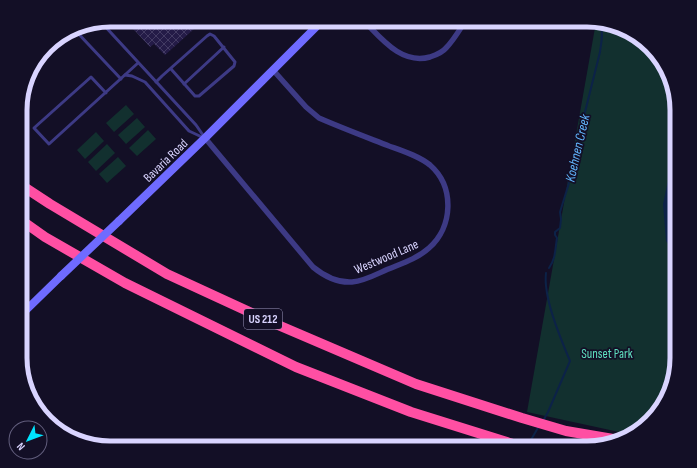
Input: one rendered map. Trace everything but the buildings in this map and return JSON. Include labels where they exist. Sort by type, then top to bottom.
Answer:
[{"type":"highway","name":"US 212","points":[[27,188],[50,204],[167,274],[278,326],[416,384],[566,431],[608,438]]},
{"type":"highway","name":"US 212","points":[[27,224],[45,237],[125,282],[296,367],[411,412],[504,441]]},
{"type":"street","name":"Bavaria Road","points":[[27,309],[205,138],[316,27]]},
{"type":"street","points":[[370,27],[397,52],[406,57],[417,59],[438,54],[445,49],[461,27]]},
{"type":"street","name":"Westwood Lane","points":[[205,138],[313,267],[331,278],[352,282],[365,279],[420,255],[429,248],[438,239],[442,231],[448,213],[449,203],[443,182],[431,166],[414,156],[319,118],[306,107],[273,70]]},
{"type":"lane","points":[[106,27],[196,125],[205,138]]},
{"type":"lane","points":[[78,33],[121,79]]},
{"type":"lane","points":[[156,82],[170,69],[210,34],[235,60],[234,66],[199,96],[194,96],[170,69]]},
{"type":"lane","points":[[184,84],[224,47]]},
{"type":"lane","points":[[106,93],[91,77],[34,128],[49,144],[106,93],[138,63]]},
{"type":"lane","points":[[125,75],[132,76],[144,82],[189,131],[205,138]]},
{"type":"lane","points":[[144,82],[151,76]]},
{"type":"green space","name":"Sunset Park","points":[[595,28],[609,30],[625,37],[653,59],[666,83],[670,104],[670,364],[666,385],[656,404],[649,413],[638,424],[623,433],[527,412]]},
{"type":"green space","points":[[126,105],[134,114],[114,132],[106,123]]},
{"type":"green space","points":[[137,118],[145,127],[126,144],[118,135]]},
{"type":"green space","points":[[148,130],[156,139],[137,156],[129,148]]},
{"type":"green space","points":[[96,132],[104,141],[85,159],[77,150]]},
{"type":"green space","points":[[107,144],[115,153],[96,171],[88,162]]},
{"type":"green space","points":[[118,157],[126,166],[107,183],[99,174]]},
{"type":"water","points":[[670,171],[670,247],[666,241],[663,204]]},
{"type":"waterway","name":"Koehnen Creek","points":[[549,268],[555,253],[557,238],[555,232],[560,228],[560,212],[569,183],[568,180],[600,52],[601,29]]},
{"type":"waterway","name":"Koehnen Creek","points":[[543,421],[570,361],[557,329],[550,305],[547,294],[546,273]]},
{"type":"waterway","name":"Koehnen Creek","points":[[530,441],[539,426]]}]
